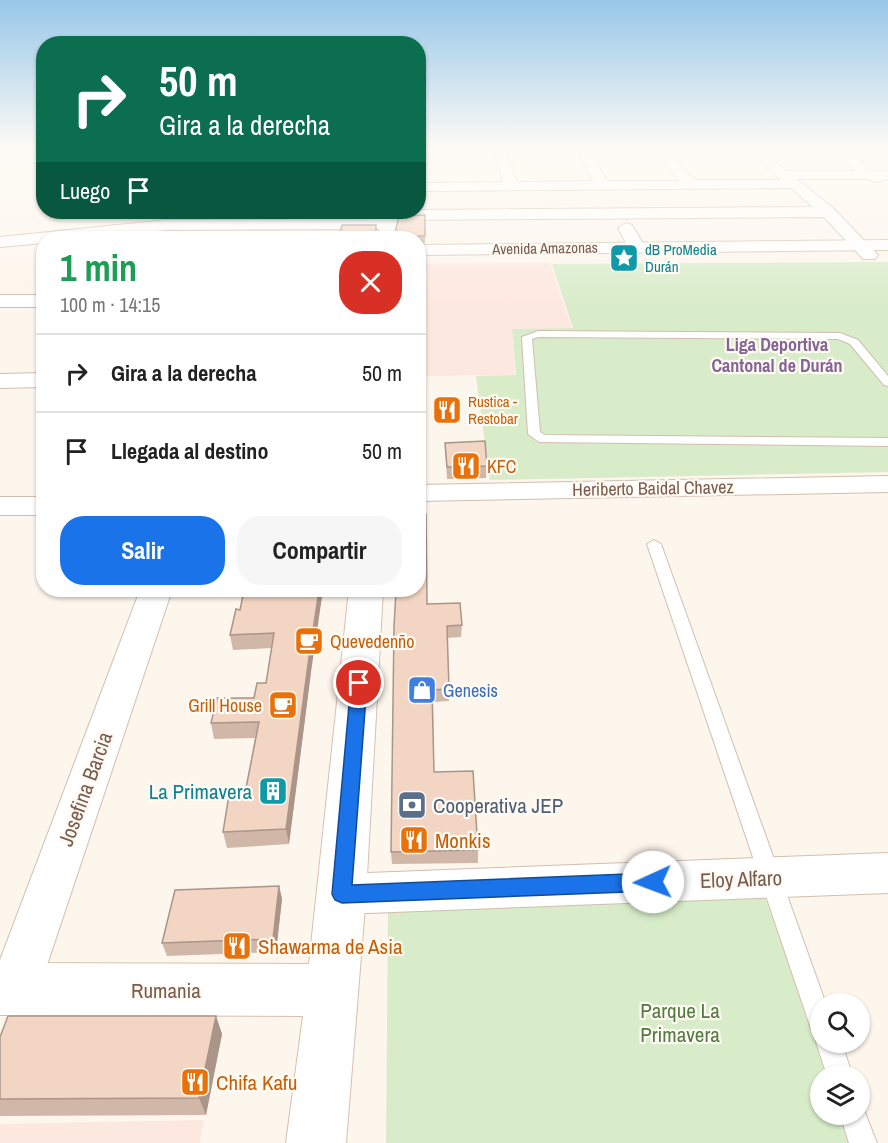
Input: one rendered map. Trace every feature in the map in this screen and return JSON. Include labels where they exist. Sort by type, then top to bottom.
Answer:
[{"type":"street","points":[[615,203],[626,221],[636,247]]},
{"type":"street","points":[[818,203],[863,250]]},
{"type":"street","points":[[220,219],[389,222],[626,221],[828,212]]},
{"type":"street","points":[[94,231],[159,219]]},
{"type":"street","points":[[0,242],[36,239]]},
{"type":"street","name":"Avenida Amazonas","points":[[426,259],[863,250],[888,245]]},
{"type":"street","name":"Avenida Amazonas","points":[[426,250],[636,247],[863,250],[888,255]]},
{"type":"street","points":[[0,301],[36,301]]},
{"type":"street","points":[[0,381],[36,380]]},
{"type":"street","name":"Heriberto Baidal Chavez","points":[[426,493],[888,484]]},
{"type":"street","name":"Heriberto Baidal Chavez","points":[[426,510],[888,502]]},
{"type":"street","points":[[0,506],[36,506]]},
{"type":"street","name":"Josefina Barcia","points":[[7,989],[153,597]]},
{"type":"street","points":[[316,1143],[342,894],[365,597]]},
{"type":"street","name":"Eloy Alfaro","points":[[342,894],[888,873]]},
{"type":"street","name":"Rumania","points":[[7,989],[331,990]]},
{"type":"lane","points":[[888,383],[848,337],[538,334],[527,337],[534,434],[543,439],[888,442]]},
{"type":"lane","points":[[654,544],[811,993]]},
{"type":"lane","points":[[857,1125],[863,1143]]},
{"type":"shaded area","points":[[550,263],[572,328],[512,329],[515,375],[426,376],[426,264]]},
{"type":"shaded area","points":[[204,1120],[200,1143],[0,1143],[0,1124]]},
{"type":"green space","name":"Liga Deportiva Cantonal de Durán","points":[[888,262],[888,472],[490,480],[476,376],[516,375],[512,329],[573,328],[552,264]]},
{"type":"green space","name":"Parque La Primavera","points":[[765,897],[810,1022],[810,1053],[821,1053],[825,1065],[810,1065],[810,1125],[847,1125],[853,1143],[386,1143],[388,911]]},
{"type":"building","points":[[398,219],[425,219],[425,231],[395,231]]},
{"type":"building","points":[[342,225],[376,225],[376,231],[341,231]]},
{"type":"building","points":[[485,441],[487,466],[447,467],[445,443]]},
{"type":"building","points":[[426,514],[427,604],[460,603],[462,625],[447,626],[449,689],[432,690],[434,772],[473,771],[478,850],[391,852],[396,597],[426,597]]},
{"type":"building","points":[[243,597],[318,597],[286,829],[223,832],[229,795],[245,793],[259,722],[211,723],[217,698],[254,698],[257,683],[266,683],[274,633],[230,635],[236,609],[240,610]]},
{"type":"building","points":[[279,886],[273,939],[162,943],[175,890]]},
{"type":"building","points":[[8,1016],[216,1016],[199,1098],[0,1099],[0,1037]]},
{"type":"place","name":"dB ProMedia Durán","points":[[624,258]]},
{"type":"place","name":"Rustica - Restobar","points":[[447,410]]},
{"type":"place","name":"KFC","points":[[466,466]]},
{"type":"place","name":"Quevedenño","points":[[309,641]]},
{"type":"place","name":"Genesis","points":[[422,690]]},
{"type":"place","name":"Grill House","points":[[283,705]]},
{"type":"place","name":"La Primavera","points":[[273,791]]},
{"type":"place","name":"Cooperativa JEP","points":[[412,805]]},
{"type":"place","name":"Monkis","points":[[414,840]]},
{"type":"place","name":"Shawarma de Asia","points":[[237,946]]},
{"type":"place","name":"Chifa Kafu","points":[[195,1082]]},
{"type":"district","name":"Liga Deportiva Cantonal de Durán","points":[[777,354]]},
{"type":"route","points":[[359,683],[342,894],[653,882]]}]
